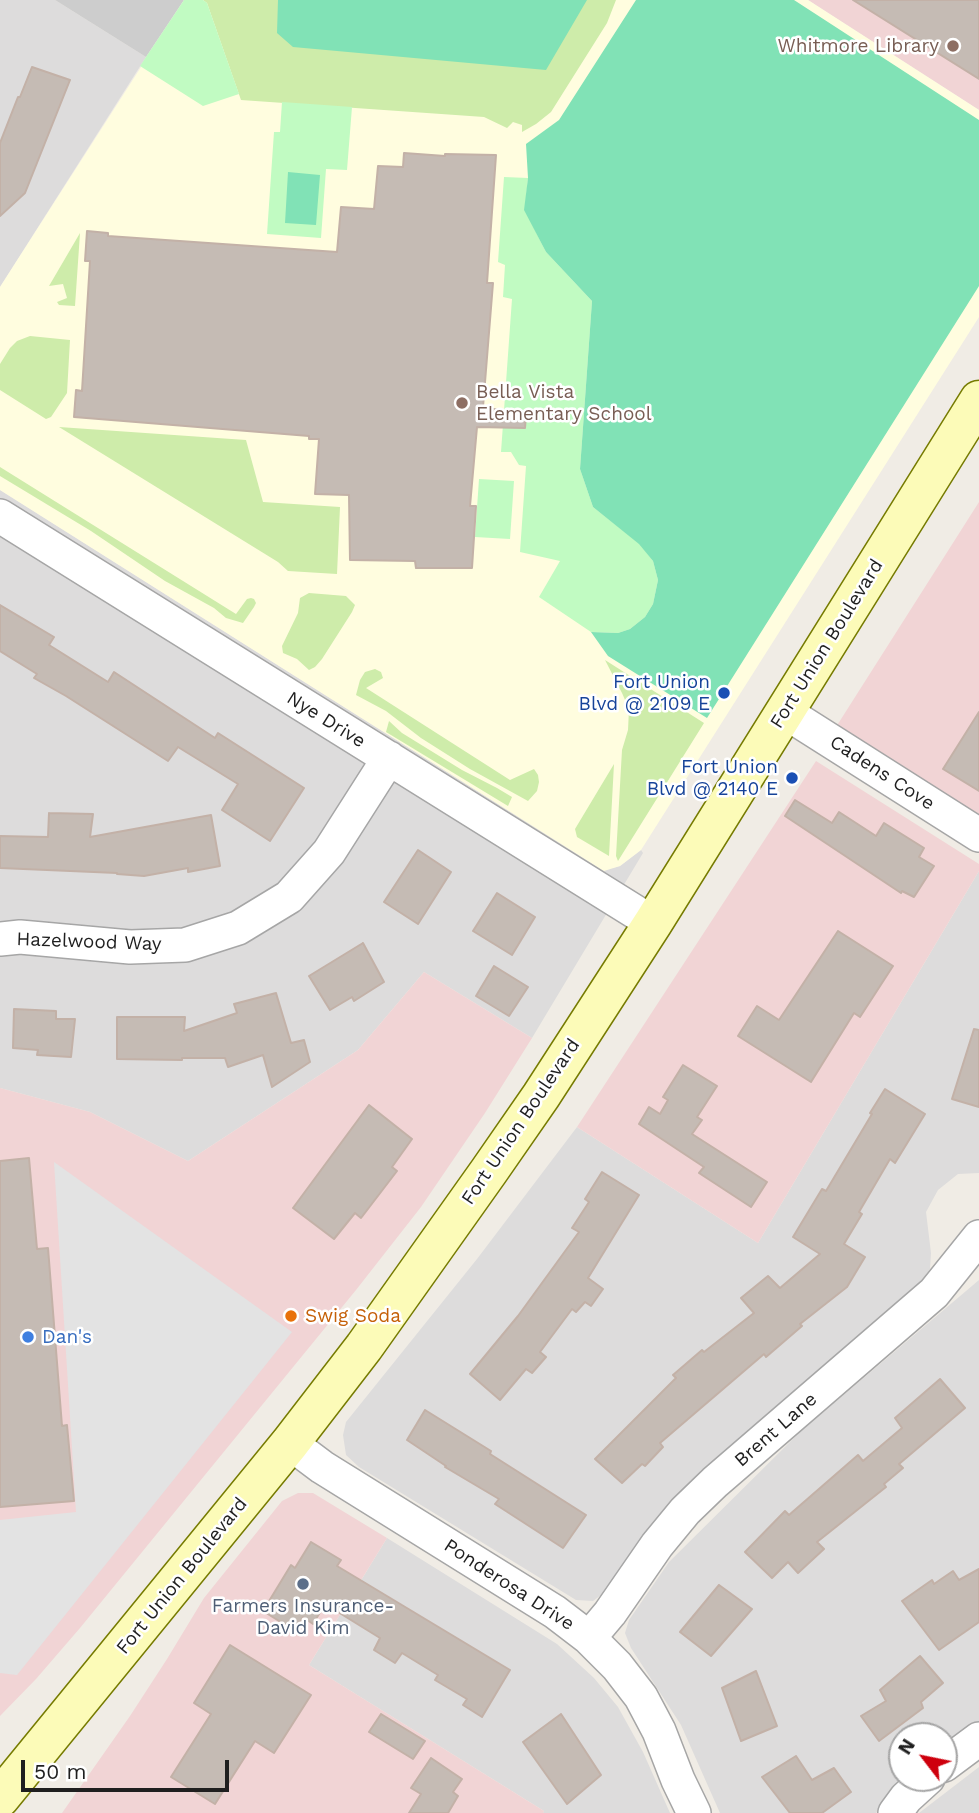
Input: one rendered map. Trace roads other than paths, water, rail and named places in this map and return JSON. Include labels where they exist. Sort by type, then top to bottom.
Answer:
[{"type":"main road","name":"Fort Union Boulevard","points":[[0,1798],[290,1443],[364,1348],[489,1171],[653,923],[979,400]]},
{"type":"street","name":"Nye Drive","points":[[0,516],[653,923]]},
{"type":"street","name":"Cadens Cove","points":[[785,712],[979,835]]},
{"type":"street","name":"Hazelwood Way","points":[[0,939],[20,937],[130,947],[185,945],[238,928],[289,897],[329,852],[389,758]]},
{"type":"street","name":"Brent Lane","points":[[589,1638],[685,1511],[725,1473],[934,1293],[979,1237]]},
{"type":"street","name":"Ponderosa Drive","points":[[290,1443],[322,1467],[555,1612],[589,1638],[617,1666],[641,1697],[659,1731],[694,1813]]},
{"type":"street","points":[[958,1755],[979,1739]]},
{"type":"street","points":[[895,1813],[913,1792]]},
{"type":"place","name":"Whitmore Library","points":[[953,46]]},
{"type":"place","name":"Bella Vista Elementary School","points":[[462,403]]},
{"type":"place","name":"Fort Union Blvd @ 2109 E","points":[[724,693]]},
{"type":"place","name":"Fort Union Blvd @ 2140 E","points":[[792,778]]},
{"type":"place","name":"Swig Soda","points":[[291,1316]]},
{"type":"place","name":"Dan's","points":[[28,1337]]},
{"type":"place","name":"Farmers Insurance- David Kim","points":[[303,1584]]}]
